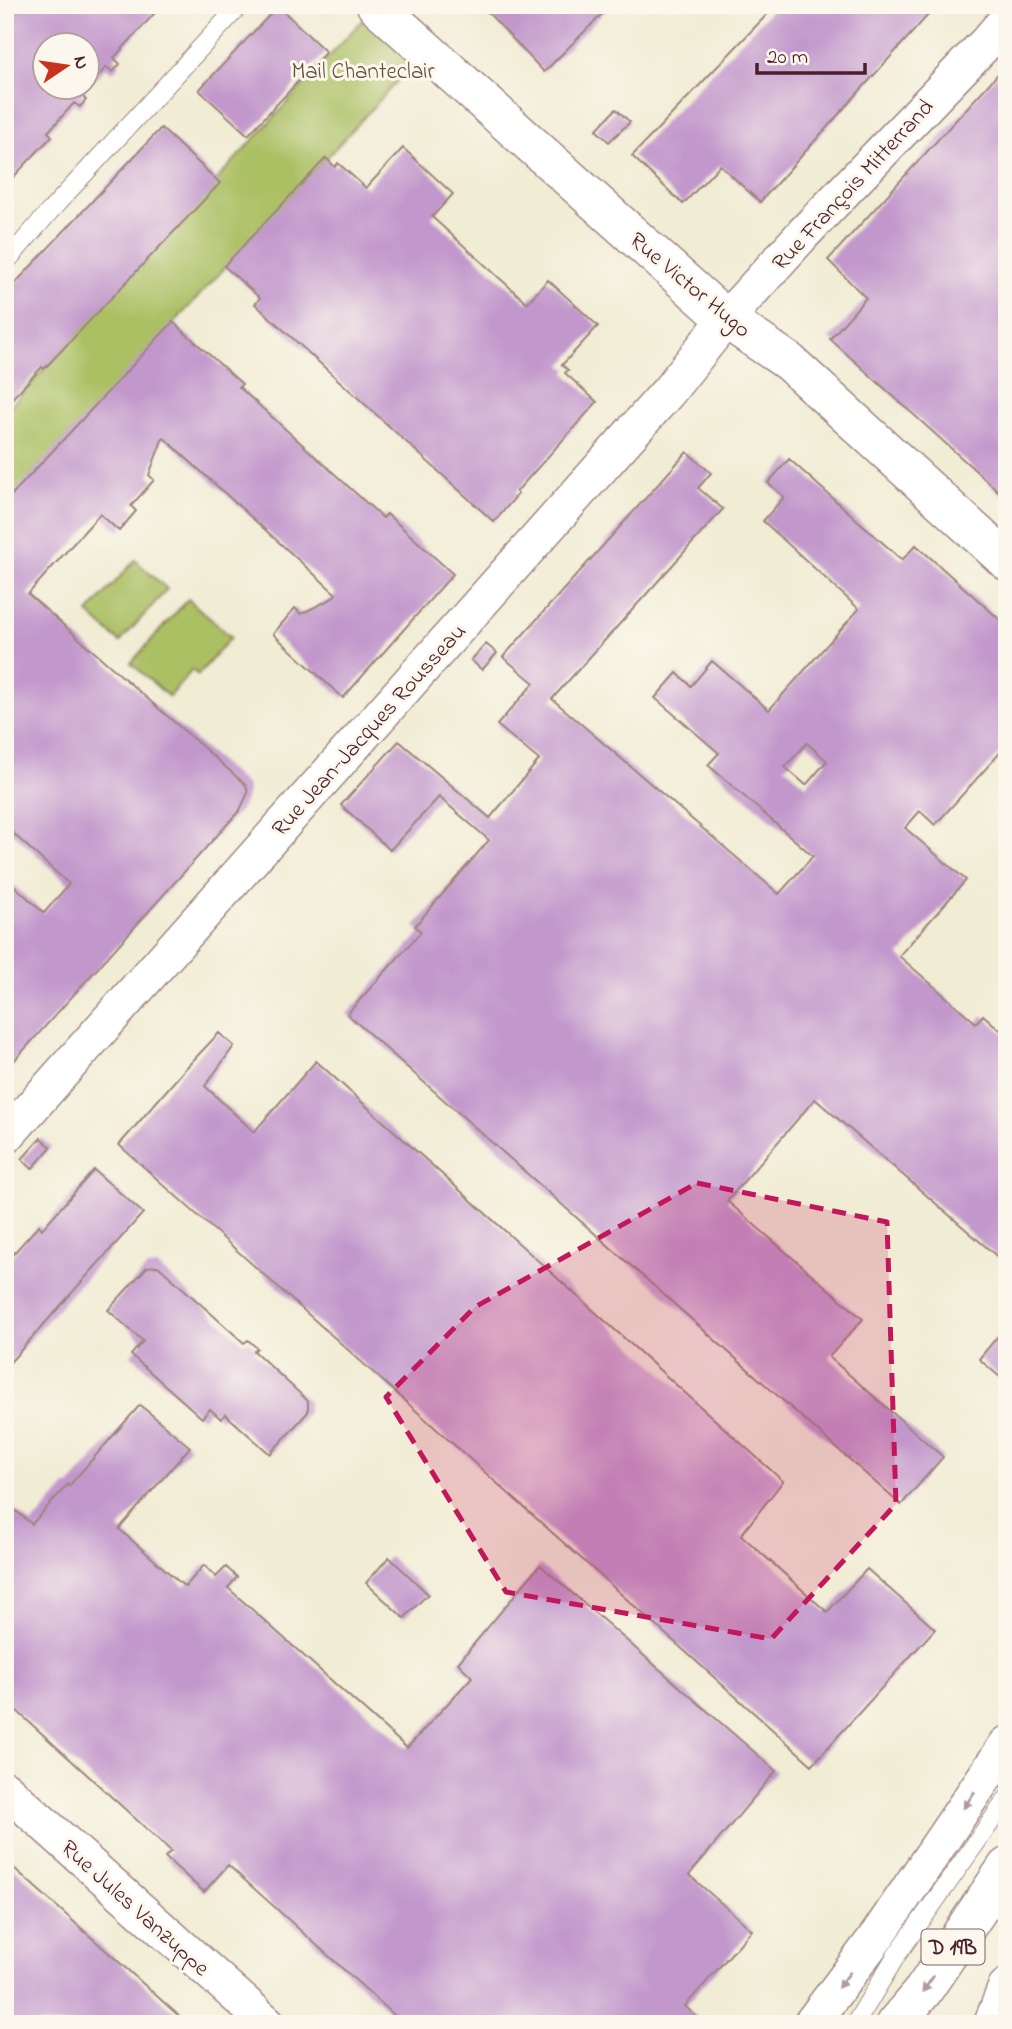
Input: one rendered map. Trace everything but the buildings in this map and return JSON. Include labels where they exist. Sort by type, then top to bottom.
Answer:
[{"type":"main road","name":"Rue Victor Hugo","points":[[376,5],[726,319],[789,362],[1007,561]]},
{"type":"main road","name":"D 19B","points":[[895,2024],[923,1991],[1007,1867]]},
{"type":"main road","points":[[993,2024],[1007,1988]]},
{"type":"street","name":"Rue François Mitterrand","points":[[726,319],[1007,19]]},
{"type":"street","name":"Rue Jean-Jacques Rousseau","points":[[5,1137],[661,399],[726,319]]},
{"type":"street","name":"D 19B","points":[[811,2024],[887,1946],[1007,1744]]},
{"type":"street","name":"Rue Jules Vanzuppe","points":[[5,1790],[268,2024]]},
{"type":"lane","points":[[5,263],[240,5]]},
{"type":"lane","name":"D 19B","points":[[855,2024],[887,1946],[1007,1799]]},
{"type":"highlighted area","points":[[697,1183],[887,1222],[896,1504],[771,1639],[506,1592],[386,1397],[475,1307]]},
{"type":"green space","name":"Mail Chanteclair","points":[[376,5],[426,50],[5,506],[5,412]]},
{"type":"green space","points":[[135,560],[167,589],[120,642],[88,613]]},
{"type":"green space","points":[[188,599],[231,637],[198,675],[192,670],[169,697],[131,663]]}]
